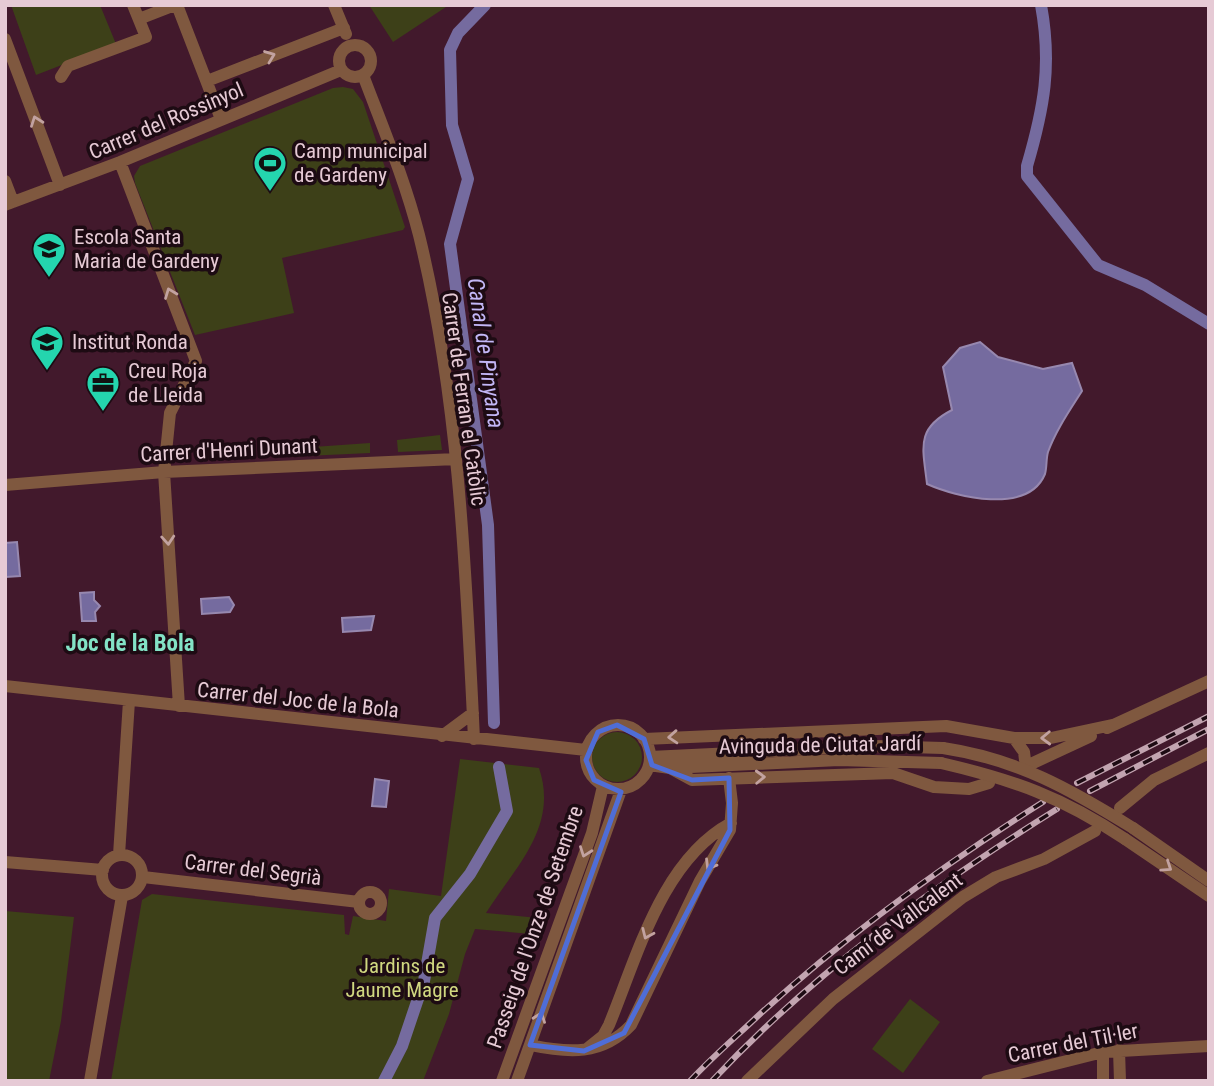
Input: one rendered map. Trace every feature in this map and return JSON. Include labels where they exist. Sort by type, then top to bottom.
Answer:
[{"type":"street","points":[[61,77],[68,66],[146,37],[133,5]]},
{"type":"street","points":[[139,19],[176,5],[221,119]]},
{"type":"street","points":[[334,5],[351,45]]},
{"type":"street","points":[[207,81],[344,28]]},
{"type":"street","points":[[5,39],[9,60],[60,185]]},
{"type":"street","points":[[351,45],[361,46],[369,52],[371,62],[363,75],[353,77],[341,70],[340,55],[351,45]]},
{"type":"street","name":"Carrer del Rossinyol","points":[[9,204],[120,162],[341,70]]},
{"type":"street","name":"Carrer de Ferran el Catòlic","points":[[363,75],[402,174],[419,236],[456,459],[467,581],[474,739]]},
{"type":"street","points":[[120,162],[196,361],[170,413],[164,472],[179,706]]},
{"type":"street","points":[[5,181],[9,204]]},
{"type":"street","name":"Carrer d'Henri Dunant","points":[[5,485],[164,472],[456,459]]},
{"type":"street","points":[[1014,738],[1029,762],[1209,681]]},
{"type":"street","name":"Carrer del Joc de la Bola","points":[[5,686],[586,750]]},
{"type":"street","points":[[119,855],[129,701]]},
{"type":"street","points":[[442,736],[473,713]]},
{"type":"street","points":[[617,725],[637,731],[644,738],[650,761],[639,782],[621,789],[603,786],[588,771],[586,750],[598,732],[617,725]]},
{"type":"street","points":[[644,738],[946,726],[1014,738],[1068,737],[1112,725]]},
{"type":"street","name":"Avinguda de Ciutat Jardí","points":[[650,761],[874,747],[943,748],[1016,765],[1070,788],[1209,896]]},
{"type":"street","points":[[1120,808],[1154,780],[1209,752]]},
{"type":"street","name":"Avinguda de Ciutat Jardí","points":[[650,761],[670,768],[839,760],[941,763],[1003,777],[1055,797],[1129,834],[1209,881]]},
{"type":"street","points":[[670,768],[692,780],[893,773],[934,787],[969,789],[989,783]]},
{"type":"street","points":[[530,1045],[584,1051],[608,1045],[624,1033],[637,1017],[731,823],[729,778]]},
{"type":"street","name":"Passeig de l'Onze de Setembre","points":[[502,1081],[592,833],[603,786]]},
{"type":"street","name":"Passeig de l'Onze de Setembre","points":[[517,1081],[621,789]]},
{"type":"street","points":[[584,1051],[603,1036],[672,883],[697,849],[731,823]]},
{"type":"street","name":"Camí de Vallcalent","points":[[747,1081],[833,999],[882,957],[963,897],[996,877],[1044,859],[1095,831]]},
{"type":"street","points":[[119,855],[136,860],[143,877],[134,892],[122,895],[106,887],[103,870],[109,860],[119,855]]},
{"type":"street","points":[[5,862],[103,870]]},
{"type":"street","name":"Carrer del Segrià","points":[[143,877],[359,902]]},
{"type":"street","points":[[90,1081],[122,895]]},
{"type":"street","name":"Carrer del Til·ler","points":[[987,1081],[1103,1052],[1209,1045]]},
{"type":"street","points":[[1119,1050],[1120,1081]]},
{"type":"street","points":[[1103,1052],[1103,1081]]},
{"type":"highlighted area","points":[[617,725],[644,739],[652,765],[692,780],[729,778],[730,830],[624,1033],[584,1051],[530,1045],[606,837],[621,792],[594,780],[586,760],[598,732]]},
{"type":"green space","points":[[11,5],[100,5],[116,44],[36,75]]},
{"type":"green space","points":[[369,5],[449,5],[393,42]]},
{"type":"green space","points":[[333,88],[353,89],[363,102],[405,227],[403,230],[282,258],[294,313],[195,335],[134,176],[140,166]]},
{"type":"green space","points":[[440,435],[442,450],[398,452],[397,440]]},
{"type":"green space","points":[[370,443],[370,453],[284,457],[284,452],[313,451],[313,447]]},
{"type":"green space","points":[[617,732],[634,740],[642,757],[634,774],[617,782],[600,774],[592,757],[600,740]]},
{"type":"green space","name":"Jardins de Jaume Magre","points":[[460,759],[539,768],[544,789],[539,828],[521,862],[486,913],[538,918],[532,934],[475,929],[465,954],[449,1014],[423,1081],[111,1081],[142,900],[152,894],[344,915],[345,934],[349,935],[353,916],[386,921],[389,889],[441,896]]},
{"type":"green space","points":[[5,911],[74,917],[61,1021],[49,1081],[5,1081]]},
{"type":"green space","points":[[910,999],[940,1022],[903,1073],[872,1049]]},
{"type":"shaded area","points":[[980,342],[998,357],[1043,369],[1072,363],[1082,391],[1055,436],[1048,452],[1045,474],[1036,487],[1023,495],[1008,499],[955,494],[927,484],[923,450],[927,432],[940,417],[952,410],[943,367],[960,348]]},
{"type":"shaded area","points":[[17,542],[20,576],[6,577],[5,543]]},
{"type":"shaded area","points":[[94,592],[94,600],[100,606],[95,612],[96,621],[82,621],[80,593]]},
{"type":"shaded area","points":[[229,597],[234,605],[230,612],[202,614],[201,599]]},
{"type":"shaded area","points":[[374,616],[371,630],[343,632],[342,618]]},
{"type":"shaded area","points":[[375,779],[389,781],[386,807],[372,806]]},
{"type":"waterway","name":"Canal de Pinyana","points":[[485,5],[458,33],[450,50],[452,125],[468,179],[450,244],[488,525],[494,723]]},
{"type":"waterway","name":"Canal de Pinyana","points":[[1041,5],[1046,67],[1042,105],[1027,176],[1098,265],[1145,285],[1209,324]]},
{"type":"waterway","name":"Canal de Pinyana","points":[[384,1081],[402,1046],[424,981],[435,918],[470,874],[507,811],[499,767]]},
{"type":"railway","points":[[1077,783],[1209,716]]},
{"type":"railway","points":[[1090,791],[1209,729]]},
{"type":"railway","points":[[690,1081],[760,1014],[862,928],[969,850],[1043,802]]},
{"type":"railway","points":[[712,1081],[791,1004],[876,934],[965,869],[1057,809]]},
{"type":"place","name":"Camp municipal de Gardeny","points":[[270,193]]},
{"type":"place","name":"Escola Santa Maria de Gardeny","points":[[49,279]]},
{"type":"place","name":"Institut Ronda","points":[[47,372]]},
{"type":"place","name":"Creu Roja de Lleida","points":[[103,413]]},
{"type":"district","name":"Joc de la Bola","points":[[130,643]]}]
